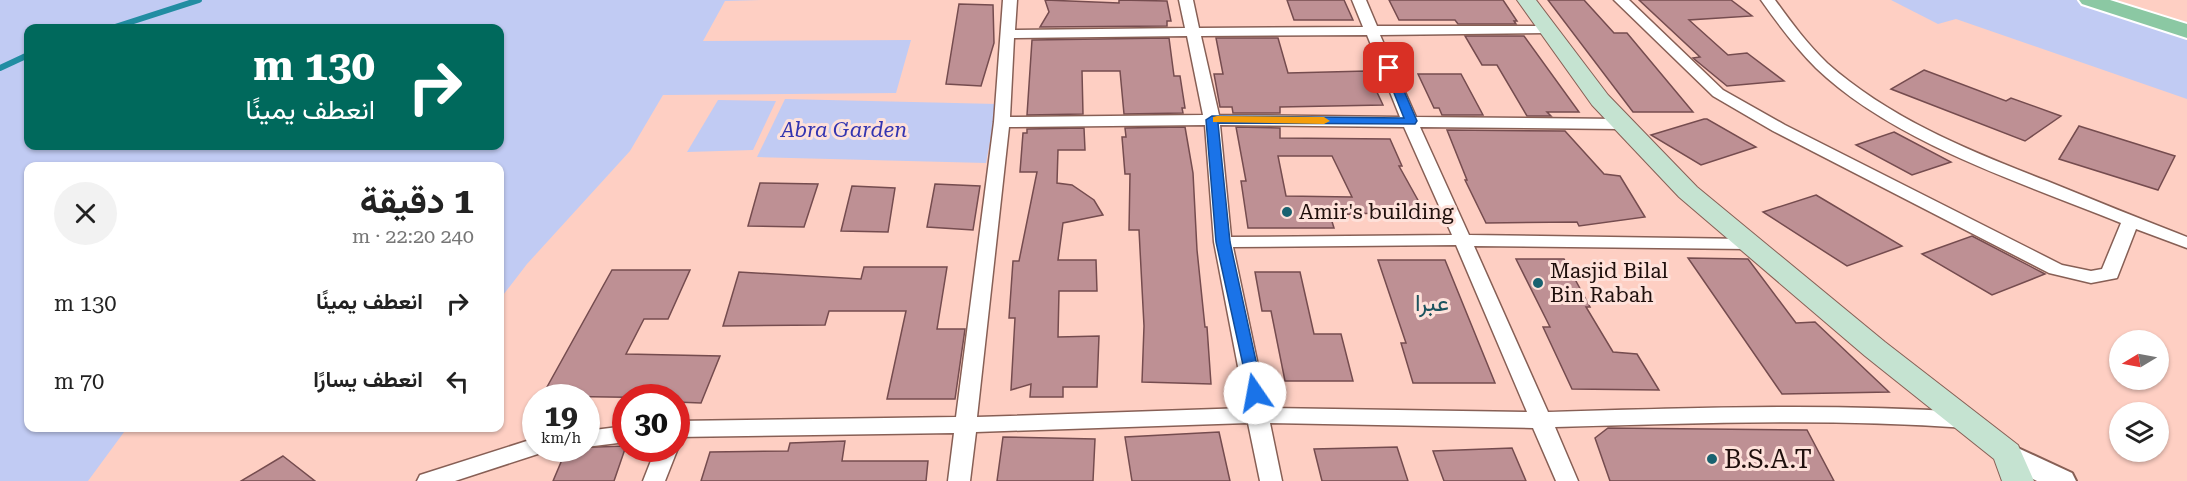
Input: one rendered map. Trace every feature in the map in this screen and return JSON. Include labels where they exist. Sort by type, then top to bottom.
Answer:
[{"type":"main road","points":[[1526,0],[1620,124],[1688,192],[1875,349],[1967,420],[2013,467]]},
{"type":"main road","points":[[2089,0],[2187,31]]},
{"type":"main road","points":[[2117,0],[2187,22]]},
{"type":"street","points":[[958,481],[1002,122],[1010,34],[1010,0]]},
{"type":"street","points":[[1186,0],[1195,32],[1212,120],[1223,242],[1260,415],[1271,481]]},
{"type":"street","points":[[1359,0],[1434,179],[1463,240],[1567,481]]},
{"type":"street","points":[[1621,0],[1718,93],[1779,129],[2056,269],[2091,277],[2110,274],[2131,220]]},
{"type":"street","points":[[1767,0],[1797,41],[1828,70],[1886,111],[1933,140],[2187,243]]},
{"type":"street","points":[[1010,34],[1546,29]]},
{"type":"street","points":[[1002,122],[1212,120],[1620,124]]},
{"type":"street","points":[[1223,242],[1463,240],[1748,244]]},
{"type":"street","points":[[690,429],[965,425],[1260,415],[1541,420],[1722,415],[1896,415],[1967,420]]},
{"type":"street","points":[[428,481],[522,451]]},
{"type":"street","points":[[654,481],[661,462]]},
{"type":"street","points":[[2013,467],[2062,481]]},
{"type":"green space","points":[[0,0],[761,0],[725,1],[703,41],[911,40],[896,93],[663,95],[630,151],[527,264],[504,294],[504,162],[24,162],[24,432],[124,432],[88,481],[0,481]]},
{"type":"green space","points":[[1891,0],[2076,0],[2187,36],[2187,99],[1956,19],[1938,24]]},
{"type":"green space","name":"Abra Garden","points":[[785,99],[997,104],[986,163],[757,157]]},
{"type":"green space","points":[[718,100],[776,101],[753,150],[687,152]]},
{"type":"building","points":[[1045,0],[1119,3],[1119,0],[1167,1],[1171,21],[1167,21],[1167,26],[1040,27],[1049,12]]},
{"type":"building","points":[[1287,0],[1344,0],[1353,20],[1294,20]]},
{"type":"building","points":[[1389,0],[1503,0],[1517,21],[1514,21],[1516,24],[1458,24],[1455,20],[1399,20]]},
{"type":"building","points":[[1548,0],[1584,0],[1614,33],[1627,33],[1693,112],[1633,112]]},
{"type":"building","points":[[1639,0],[1731,0],[1752,16],[1689,20],[1728,55],[1747,53],[1784,81],[1727,86],[1693,58],[1700,57]]},
{"type":"building","points":[[959,4],[993,5],[994,43],[981,86],[946,84]]},
{"type":"building","points":[[1465,36],[1524,36],[1579,112],[1547,112],[1551,116],[1527,116],[1497,65],[1482,65]]},
{"type":"building","points":[[1169,38],[1174,76],[1180,76],[1185,108],[1182,108],[1183,113],[1124,114],[1120,71],[1082,71],[1083,114],[1027,115],[1032,40]]},
{"type":"building","points":[[1216,38],[1278,38],[1288,73],[1367,71],[1383,105],[1280,107],[1280,113],[1233,113],[1232,107],[1220,107],[1214,74],[1223,74]]},
{"type":"building","points":[[1924,70],[2006,101],[2011,98],[2061,116],[2025,141],[1891,89]]},
{"type":"building","points":[[1418,74],[1461,74],[1483,115],[1442,115],[1439,108],[1434,108]]},
{"type":"building","points":[[1704,119],[1756,147],[1701,165],[1651,135]]},
{"type":"building","points":[[2079,126],[2175,156],[2158,190],[2059,159]]},
{"type":"building","points":[[1185,127],[1193,173],[1197,250],[1205,327],[1207,327],[1211,384],[1142,382],[1144,326],[1139,230],[1129,230],[1130,174],[1125,174],[1122,137],[1126,137],[1125,128]]},
{"type":"building","points":[[1236,127],[1280,128],[1280,138],[1390,139],[1402,166],[1399,166],[1424,211],[1330,215],[1334,228],[1248,228],[1241,181],[1246,181]],"holes":[[[1278,156],[1332,156],[1352,197],[1286,196]]]},
{"type":"building","points":[[1084,128],[1085,150],[1058,150],[1057,183],[1072,185],[1094,200],[1103,215],[1063,223],[1058,260],[1096,260],[1097,291],[1059,291],[1058,337],[1099,336],[1097,387],[1063,387],[1063,397],[1030,397],[1031,384],[1011,390],[1015,318],[1009,318],[1013,261],[1019,261],[1037,172],[1020,172],[1023,133],[1027,133],[1027,129]]},
{"type":"building","points":[[1447,130],[1565,131],[1604,174],[1620,176],[1645,217],[1579,226],[1577,222],[1486,223],[1465,180],[1467,180]]},
{"type":"building","points":[[1894,132],[1951,162],[1912,175],[1856,145]]},
{"type":"building","points":[[760,183],[818,184],[804,227],[748,226]]},
{"type":"building","points":[[935,184],[980,186],[973,230],[927,227]]},
{"type":"building","points":[[852,186],[895,188],[888,232],[841,231]]},
{"type":"building","points":[[1816,195],[1902,246],[1847,266],[1763,212]]},
{"type":"building","points":[[1972,236],[2045,274],[1992,295],[1922,254]]},
{"type":"building","points":[[1688,258],[1748,259],[1796,323],[1815,322],[1889,392],[1782,394]]},
{"type":"building","points":[[1516,259],[1564,259],[1590,307],[1586,307],[1613,352],[1637,354],[1659,390],[1572,389],[1543,327],[1550,327]]},
{"type":"building","points":[[1378,260],[1445,260],[1495,383],[1413,383],[1401,343],[1406,343]]},
{"type":"building","points":[[864,267],[947,267],[937,329],[965,329],[955,399],[887,399],[906,311],[829,311],[825,325],[723,326],[739,272],[861,279]]},
{"type":"building","points":[[612,270],[690,270],[668,319],[644,319],[626,354],[720,356],[701,403],[690,403],[690,384],[612,384],[612,397],[600,397],[600,384],[549,384]]},
{"type":"building","points":[[1255,272],[1300,272],[1314,334],[1341,334],[1353,381],[1285,381],[1271,311],[1262,311]]},
{"type":"building","name":"B.S.A.T","points":[[1608,428],[1807,430],[1834,481],[1610,481],[1595,438]]},
{"type":"building","points":[[1219,432],[1230,481],[1132,481],[1125,437]]},
{"type":"building","points":[[1003,437],[1095,439],[1093,481],[997,481]]},
{"type":"building","points":[[845,441],[842,461],[928,461],[926,481],[701,481],[710,452],[788,451],[790,443]]},
{"type":"building","points":[[612,446],[612,462],[621,462],[614,481],[553,481],[561,462],[600,462],[600,447]]},
{"type":"building","points":[[1397,447],[1408,481],[1322,481],[1314,449]]},
{"type":"building","points":[[1512,448],[1526,481],[1444,481],[1433,451]]},
{"type":"building","points":[[283,456],[315,481],[241,481]]},
{"type":"waterway","points":[[124,24],[199,0]]},
{"type":"waterway","points":[[0,68],[24,57]]},
{"type":"slow traffic","points":[[1217,120],[1324,121]]},
{"type":"place","name":"Amir's building","points":[[1287,212]]},
{"type":"place","name":"Masjid Bilal Bin Rabah","points":[[1538,283]]},
{"type":"place","name":"B.S.A.T","points":[[1712,459]]},
{"type":"district","name":"عبرا","points":[[1432,303]]},
{"type":"route","points":[[1255,393],[1223,242],[1212,120],[1411,121],[1389,68]]}]
